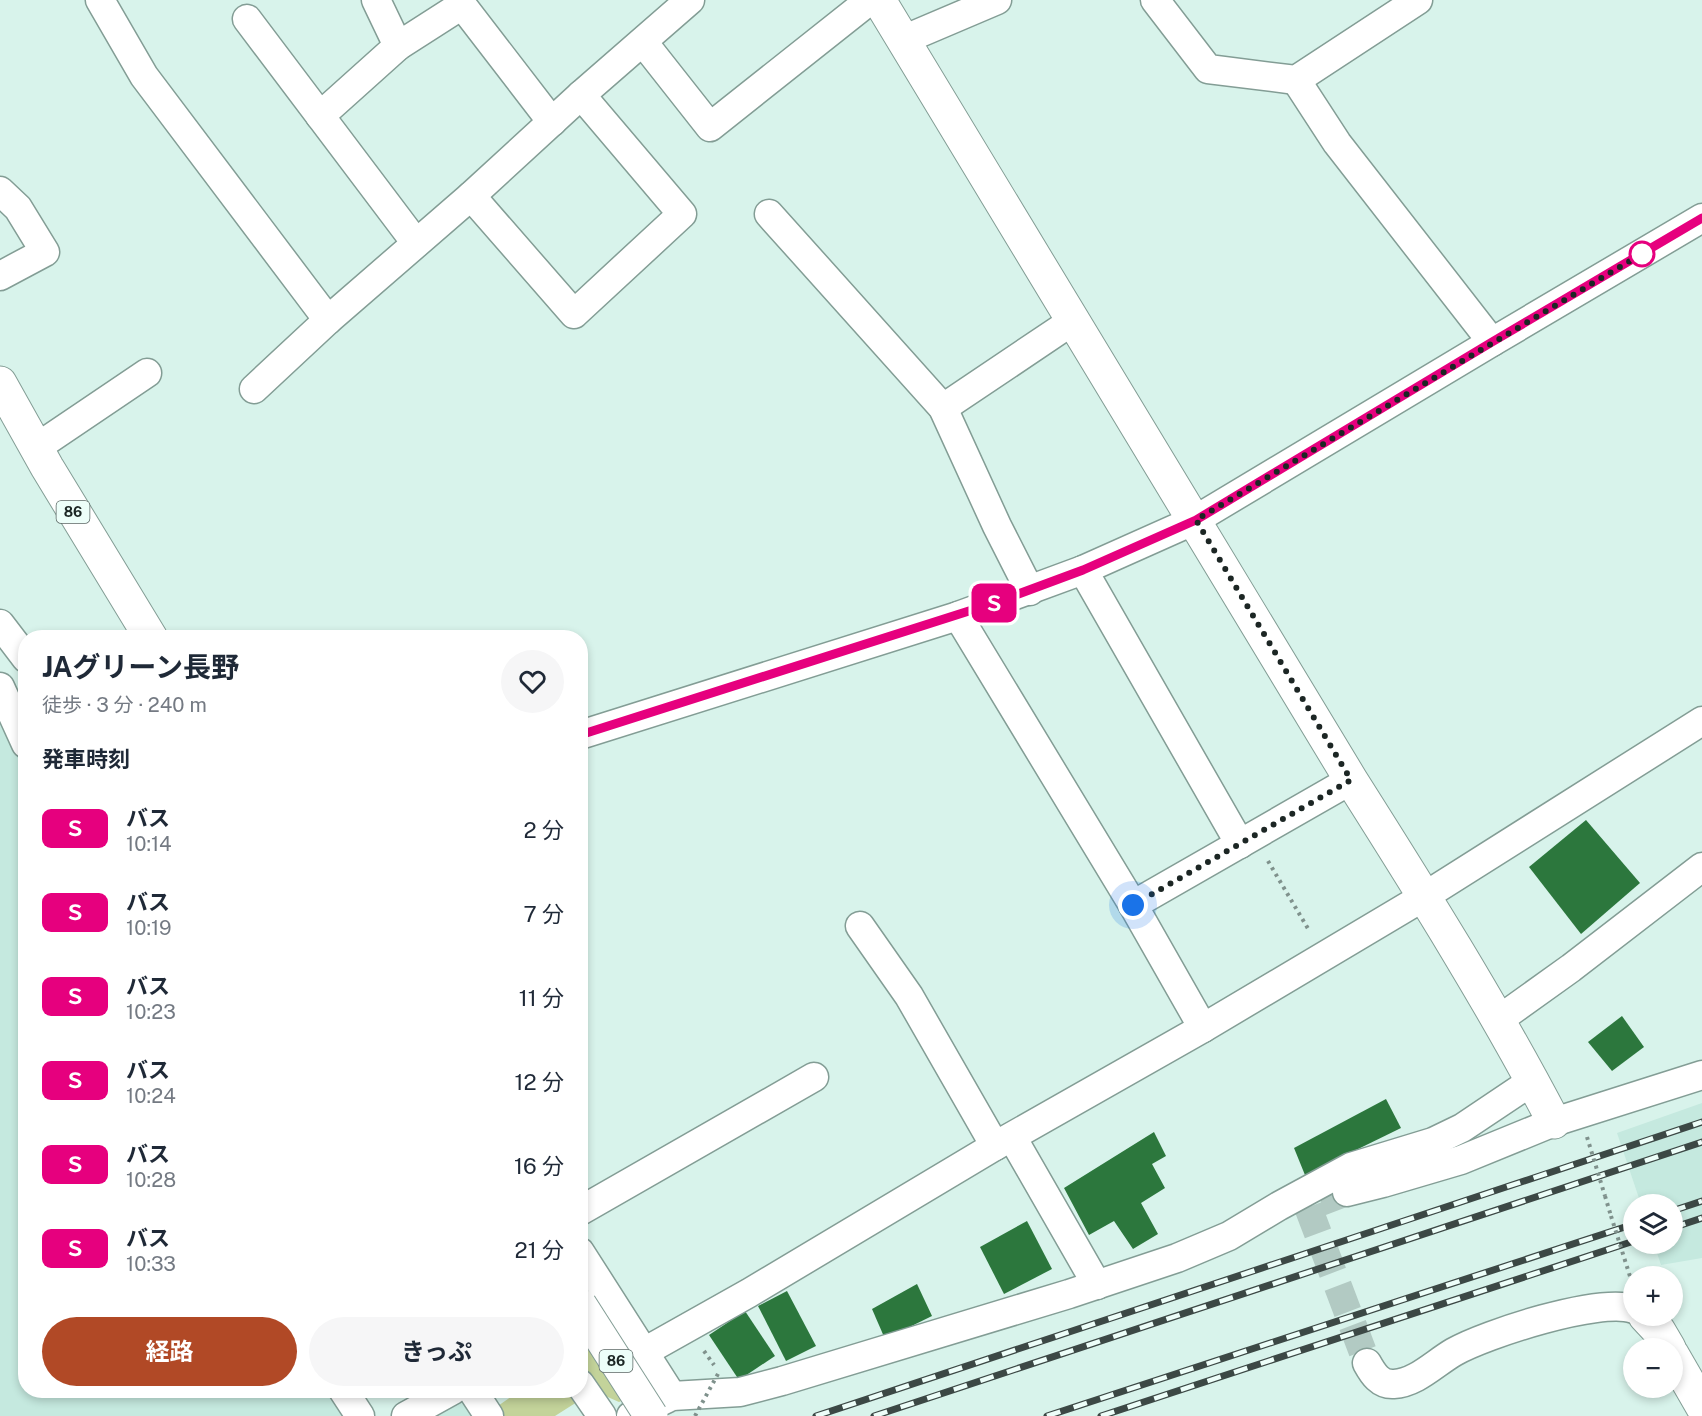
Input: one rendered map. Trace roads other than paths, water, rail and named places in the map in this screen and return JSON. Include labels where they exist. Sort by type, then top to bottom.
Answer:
[{"type":"street","points":[[100,0],[144,76],[328,320]]},
{"type":"street","points":[[376,0],[398,46]]},
{"type":"street","points":[[643,42],[710,127],[870,0]]},
{"type":"street","points":[[879,0],[1196,520],[1351,780],[1425,896],[1554,1122]]},
{"type":"street","points":[[903,40],[997,0]]},
{"type":"street","points":[[1155,0],[1208,69],[1296,80],[1418,0]]},
{"type":"street","points":[[254,389],[328,320],[643,42],[674,5]]},
{"type":"street","points":[[320,116],[398,46],[462,6],[552,122]]},
{"type":"street","points":[[247,19],[416,243]]},
{"type":"street","points":[[1296,80],[1337,142],[1492,342]]},
{"type":"street","points":[[471,196],[574,314],[682,214],[581,95]]},
{"type":"street","points":[[0,190],[18,207],[45,252],[0,276]]},
{"type":"street","points":[[769,214],[942,408],[1030,591]]},
{"type":"street","points":[[588,732],[958,616],[1030,591],[1196,520],[1702,219]]},
{"type":"street","points":[[942,408],[1074,320]]},
{"type":"street","points":[[36,448],[147,373]]},
{"type":"street","name":"86","points":[[0,383],[36,448],[146,630]]},
{"type":"street","points":[[1083,570],[1246,840]]},
{"type":"street","points":[[958,616],[1133,905],[1203,1028]]},
{"type":"street","points":[[0,687],[18,726]]},
{"type":"street","points":[[644,1352],[749,1293],[1003,1141],[1203,1028],[1425,896],[1702,721]]},
{"type":"street","points":[[1133,905],[1351,780]]},
{"type":"street","points":[[1497,1021],[1571,968],[1702,867]]},
{"type":"street","points":[[860,926],[909,996],[1096,1285]]},
{"type":"street","points":[[1347,1192],[1461,1160],[1554,1122],[1702,1075]]},
{"type":"street","points":[[588,1206],[814,1077]]},
{"type":"street","points":[[631,1416],[662,1406],[740,1392],[1096,1285],[1177,1258],[1229,1236],[1351,1167],[1432,1142],[1462,1128],[1532,1081]]},
{"type":"street","points":[[588,1264],[644,1352],[662,1406]]},
{"type":"street","points":[[1367,1364],[1378,1379],[1386,1384],[1395,1384],[1419,1375],[1473,1342],[1506,1330],[1589,1310],[1623,1306]]},
{"type":"street","name":"86","points":[[588,1315],[662,1406]]},
{"type":"street","points":[[1683,1373],[1702,1406]]},
{"type":"street","points":[[588,1396],[602,1416]]},
{"type":"street","points":[[348,1398],[360,1416]]},
{"type":"street","points":[[406,1416],[439,1398]]},
{"type":"street","points":[[477,1398],[489,1416]]},
{"type":"tunnel","points":[[1347,1192],[1308,1207],[1367,1363]]},
{"type":"railway","points":[[816,1416],[1702,1122]]},
{"type":"railway","points":[[874,1416],[1702,1142]]},
{"type":"railway","points":[[1683,1207],[1702,1201]]},
{"type":"railway","points":[[1683,1224],[1702,1218]]},
{"type":"railway","points":[[1047,1416],[1623,1228]]},
{"type":"railway","points":[[1101,1416],[1623,1245]]}]
